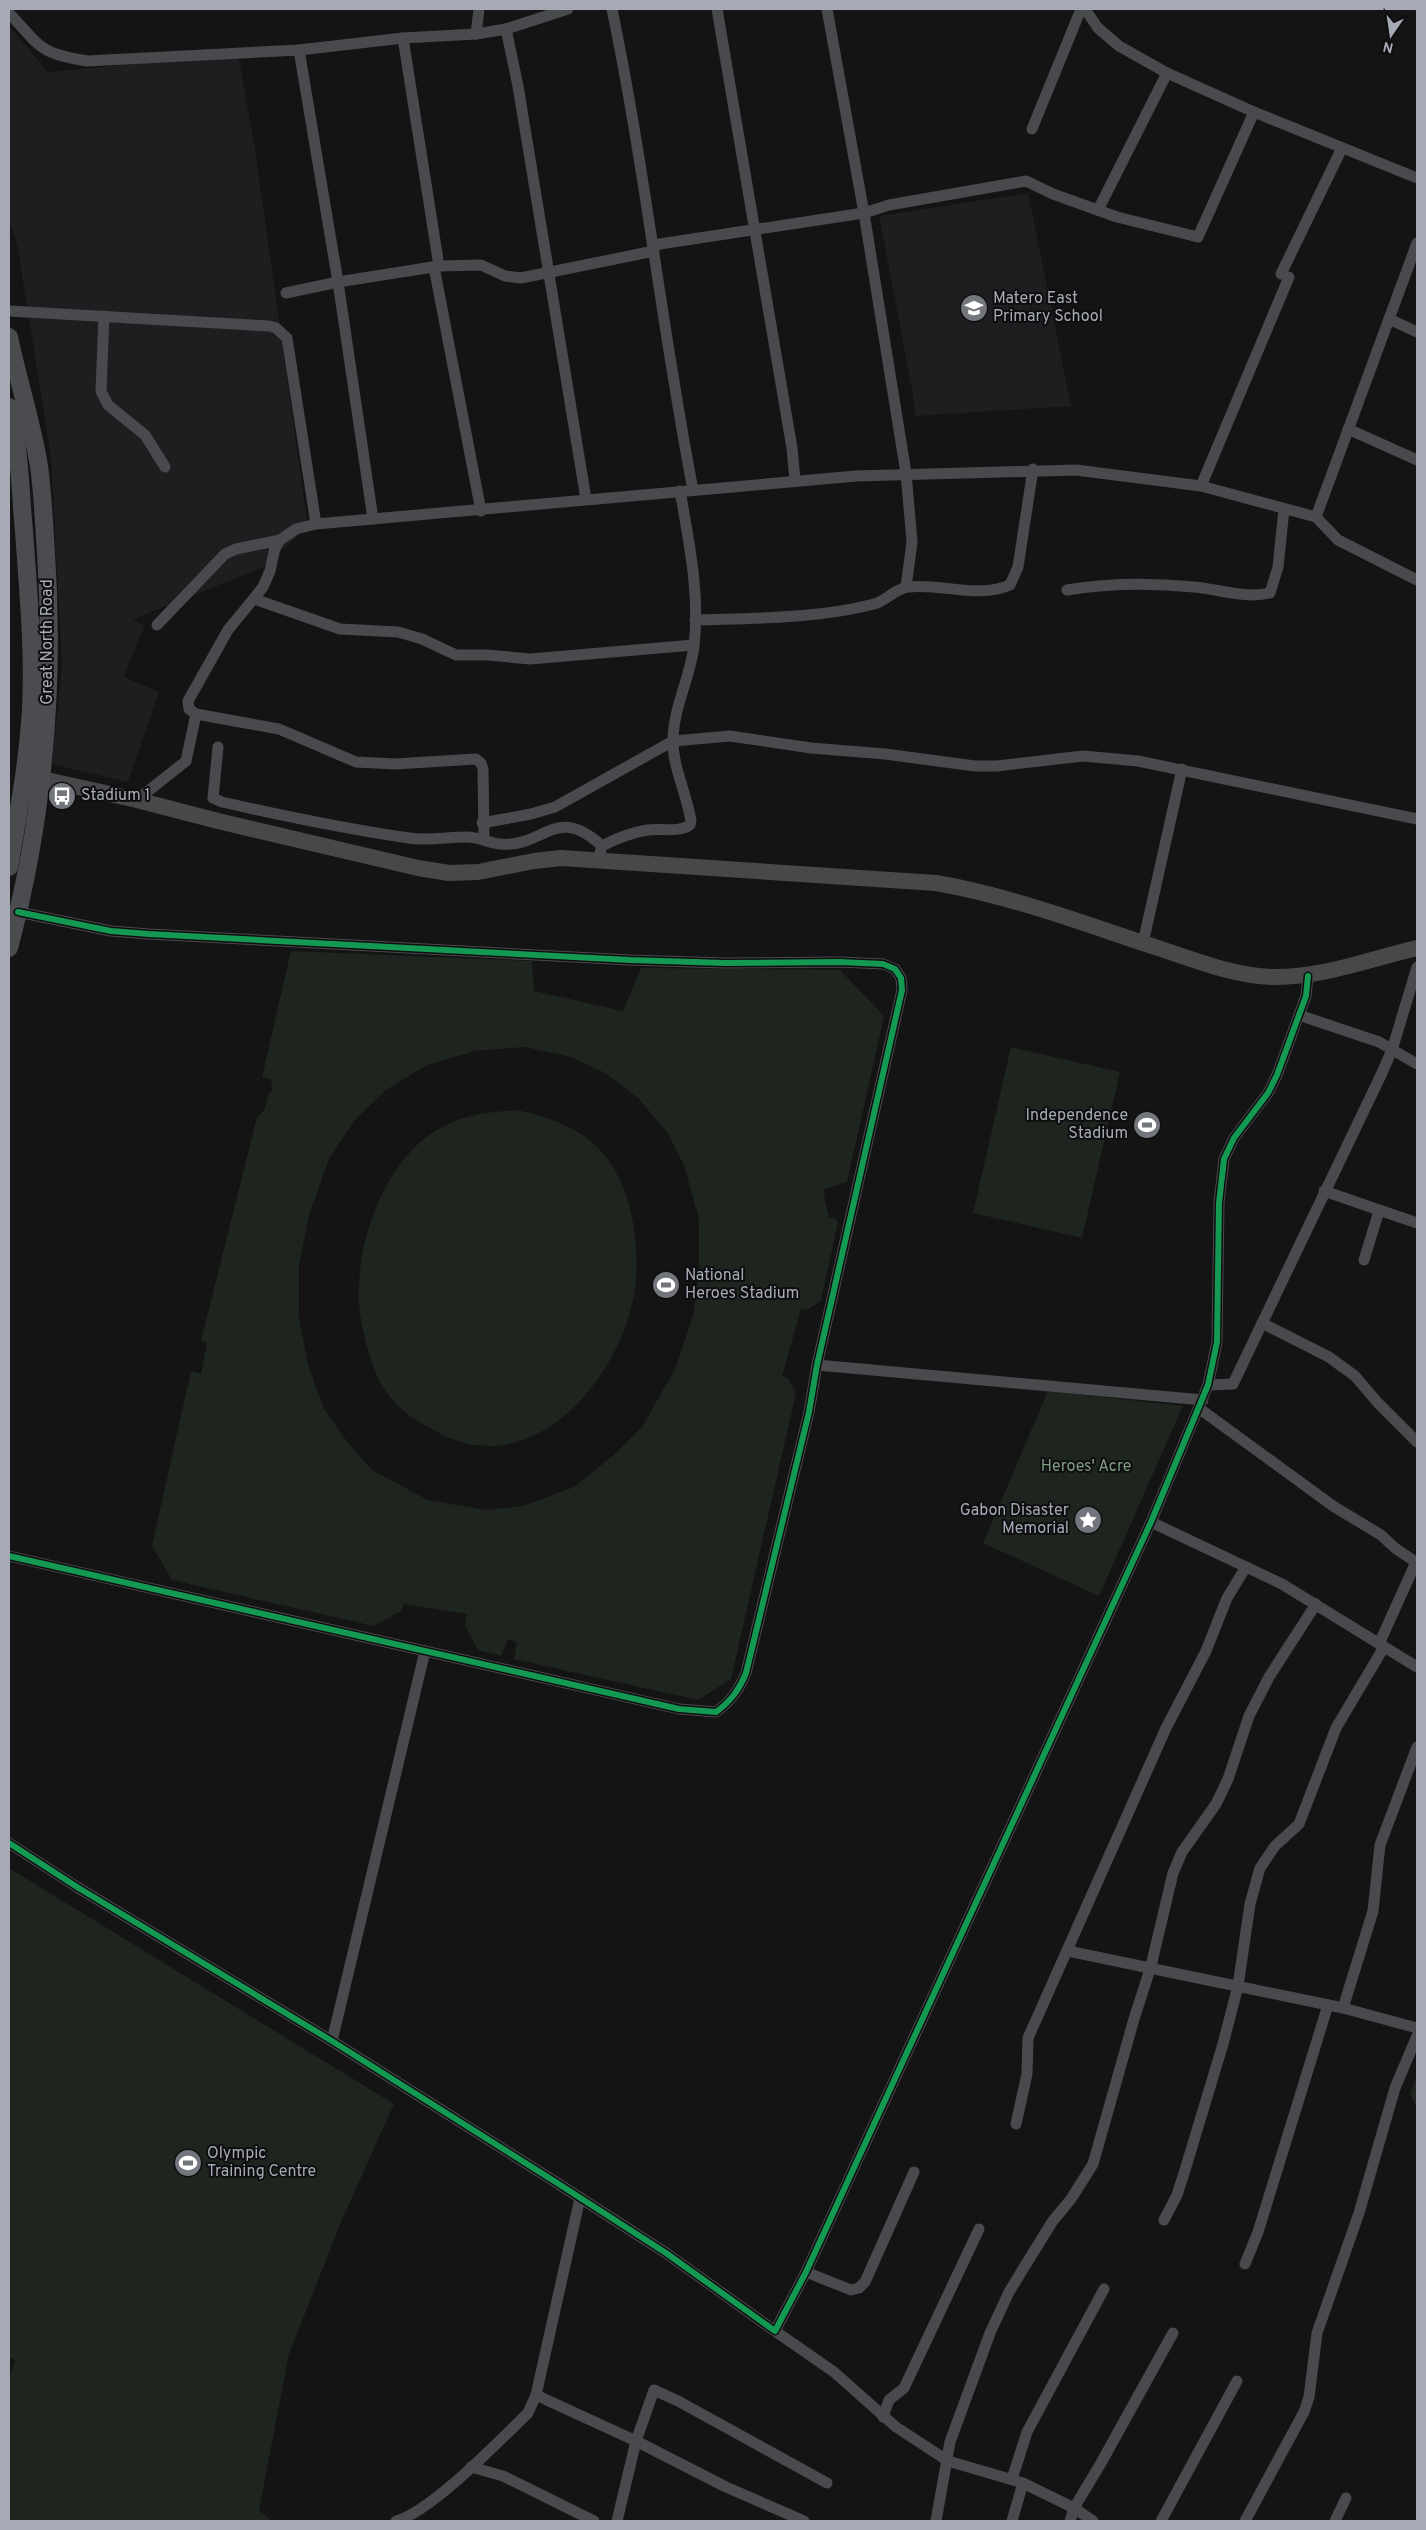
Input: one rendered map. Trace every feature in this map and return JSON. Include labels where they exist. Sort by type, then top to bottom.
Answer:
[{"type":"main road","name":"Great North Road","points":[[9,337],[28,418],[42,492],[50,632],[49,707],[42,780],[18,912],[9,948]]},
{"type":"main road","name":"Great North Road","points":[[9,406],[14,426],[32,634],[31,708],[27,758],[9,864]]},
{"type":"street","points":[[476,34],[479,9]]},
{"type":"street","points":[[9,14],[38,47],[56,56],[87,61],[299,50],[403,38],[476,34],[506,28],[568,9]]},
{"type":"street","points":[[612,9],[653,248],[666,339],[693,490]]},
{"type":"street","points":[[717,9],[753,231],[790,439],[794,481]]},
{"type":"street","points":[[827,9],[864,213],[906,473],[912,542],[906,587]]},
{"type":"street","points":[[1032,129],[1083,9],[1098,28],[1120,46],[1167,73],[1254,112],[1417,178]]},
{"type":"street","points":[[506,28],[518,86],[586,500]]},
{"type":"street","points":[[403,38],[436,266],[481,511]]},
{"type":"street","points":[[299,50],[338,282],[373,519]]},
{"type":"street","points":[[1098,210],[1167,73]]},
{"type":"street","points":[[286,293],[338,282],[436,266],[481,265],[505,276],[521,278],[548,274],[572,266],[653,248],[864,213],[874,208],[908,201],[1026,181],[1053,194],[1098,210],[1149,226],[1198,237],[1254,112]]},
{"type":"street","points":[[1200,486],[1285,275],[1342,148]]},
{"type":"street","points":[[1316,517],[1417,243]]},
{"type":"street","points":[[9,311],[269,326],[283,333],[287,338],[316,524]]},
{"type":"street","points":[[104,316],[101,391],[108,405],[145,435],[165,467]]},
{"type":"street","points":[[1389,319],[1417,332]]},
{"type":"street","points":[[1348,429],[1417,460]]},
{"type":"street","points":[[695,620],[817,613],[875,604],[906,587],[975,591],[998,590],[1010,585],[1018,567],[1033,469]]},
{"type":"street","points":[[157,625],[225,554],[236,549],[280,540],[296,529],[316,524],[481,511],[794,481],[906,473],[1033,469],[1076,470],[1200,486],[1316,517],[1338,540],[1417,580]]},
{"type":"street","points":[[600,853],[617,837],[635,832],[680,829],[690,825],[690,811],[673,740],[679,701],[691,666],[695,620],[688,537],[680,491]]},
{"type":"street","points":[[1066,590],[1093,585],[1142,583],[1196,587],[1257,596],[1270,593],[1278,568],[1284,509]]},
{"type":"street","points":[[280,540],[275,548],[270,571],[263,587],[228,630],[188,701],[189,708],[196,714],[284,731],[356,762],[396,764],[476,759],[482,763],[483,769],[482,823],[484,838]]},
{"type":"street","points":[[254,599],[340,630],[380,631],[406,635],[422,639],[456,655],[488,655],[530,659],[694,645]]},
{"type":"street","points":[[137,800],[186,762],[196,714]]},
{"type":"street","points":[[482,823],[531,814],[555,807],[673,740],[730,736],[811,748],[885,754],[975,766],[998,766],[1083,756],[1138,761],[1417,820]]},
{"type":"street","points":[[218,747],[213,798],[216,801],[411,838],[484,838],[501,844],[514,842],[555,829],[573,827],[583,831],[600,853]]},
{"type":"street","points":[[1143,943],[1182,769]]},
{"type":"street","points":[[42,780],[137,800],[418,868],[449,873],[478,872],[534,860],[600,853],[692,869],[836,875],[936,883],[995,896],[1231,970],[1271,977],[1308,976],[1417,948]]},
{"type":"street","points":[[9,1556],[679,1709],[704,1713],[716,1712],[739,1690],[746,1672],[809,1412],[817,1365],[902,990],[901,978],[895,969],[883,964],[840,962],[725,964],[111,932],[18,912]]},
{"type":"street","points":[[1208,1385],[1233,1384],[1392,1050],[1417,967]]},
{"type":"street","points":[[775,2331],[806,2272],[1151,1522],[1201,1405],[1208,1385],[1217,1342],[1219,1203],[1224,1159],[1234,1138],[1268,1093],[1277,1075],[1306,996],[1308,976]]},
{"type":"street","points":[[1299,1015],[1379,1042],[1417,1064]]},
{"type":"street","points":[[1324,1191],[1417,1223]]},
{"type":"street","points":[[1364,1260],[1379,1211]]},
{"type":"street","points":[[1262,1323],[1329,1358],[1355,1376],[1378,1404],[1417,1442]]},
{"type":"street","points":[[817,1365],[1201,1405],[1333,1506],[1381,1535],[1417,1562],[1381,1645],[1336,1728],[1299,1824],[1275,1846],[1260,1868],[1250,1904],[1238,1986],[1224,2044],[1186,2170],[1177,2196],[1164,2220]]},
{"type":"street","points":[[1151,1522],[1282,1584],[1417,1667]]},
{"type":"street","points":[[1016,2124],[1027,2074],[1028,2038],[1068,1950],[1082,1913],[1107,1862],[1166,1728],[1206,1651],[1227,1598],[1246,1567]]},
{"type":"street","points":[[936,2521],[950,2442],[973,2374],[1009,2292],[1052,2222],[1071,2199],[1094,2164],[1134,2018],[1151,1966],[1173,1873],[1182,1852],[1216,1804],[1228,1779],[1249,1716],[1269,1676],[1316,1604]]},
{"type":"street","points":[[332,2041],[425,1651]]},
{"type":"street","points":[[1343,2008],[1373,1911],[1380,1845],[1417,1747]]},
{"type":"street","points":[[9,1843],[77,1887],[332,2041],[666,2253],[834,2372],[883,2417],[948,2461],[1017,2481],[1074,2508],[1093,2521]]},
{"type":"street","points":[[1068,1950],[1343,2008],[1417,2028]]},
{"type":"street","points":[[1245,2264],[1258,2232],[1328,2005]]},
{"type":"street","points":[[1246,2521],[1304,2412],[1309,2396],[1317,2333],[1359,2213],[1395,2088],[1417,2036]]},
{"type":"street","points":[[806,2272],[851,2290],[859,2288],[865,2282],[914,2172]]},
{"type":"street","points":[[405,2520],[471,2466],[528,2413],[536,2395],[580,2198]]},
{"type":"street","points":[[883,2417],[889,2400],[904,2388],[979,2229]]},
{"type":"street","points":[[1012,2521],[1017,2481],[1028,2432],[1104,2289]]},
{"type":"street","points":[[1070,2521],[1074,2508],[1102,2463],[1173,2333]]},
{"type":"street","points":[[1161,2521],[1237,2381]]},
{"type":"street","points":[[617,2521],[636,2441],[654,2390],[678,2401],[827,2482]]},
{"type":"street","points":[[536,2395],[636,2441],[726,2487],[804,2521]]},
{"type":"street","points":[[471,2466],[503,2476],[594,2521]]},
{"type":"street","points":[[1335,2521],[1346,2498]]},
{"type":"shaded area","points":[[9,26],[48,72],[238,54],[255,149],[308,527],[264,567],[133,619],[144,626],[124,677],[159,692],[128,782],[52,764],[62,666],[51,457],[17,243],[9,222]]},
{"type":"shaded area","name":"Matero East Primary School","points":[[1028,193],[1071,406],[915,416],[914,400],[879,216]]},
{"type":"green space","points":[[291,951],[532,961],[534,991],[623,1011],[641,968],[840,970],[884,1016],[847,1182],[823,1190],[829,1218],[834,1218],[838,1222],[821,1301],[807,1310],[801,1309],[782,1376],[788,1378],[796,1393],[731,1679],[698,1700],[514,1659],[517,1642],[508,1639],[501,1656],[478,1650],[465,1626],[467,1614],[404,1604],[401,1611],[374,1626],[172,1580],[152,1546],[191,1371],[201,1374],[207,1343],[201,1340],[257,1117],[264,1111],[269,1092],[272,1092],[271,1079],[262,1077]],"holes":[[[525,1047],[571,1057],[605,1073],[638,1098],[667,1132],[684,1165],[699,1219],[699,1271],[693,1316],[676,1367],[642,1427],[614,1455],[574,1487],[523,1506],[485,1510],[428,1500],[372,1470],[346,1440],[324,1409],[308,1365],[299,1317],[299,1265],[309,1215],[329,1159],[354,1121],[386,1090],[427,1065],[475,1051]]]},
{"type":"green space","points":[[1011,1047],[1120,1072],[1082,1238],[973,1213]]},
{"type":"green space","points":[[517,1110],[547,1118],[575,1130],[592,1142],[611,1164],[624,1190],[630,1208],[636,1242],[635,1289],[624,1332],[608,1363],[588,1391],[564,1416],[536,1434],[506,1445],[473,1445],[439,1433],[419,1422],[393,1401],[380,1382],[368,1350],[360,1314],[359,1288],[362,1260],[368,1232],[378,1204],[391,1178],[407,1155],[427,1137],[450,1123],[474,1115]]},
{"type":"green space","name":"Heroes' Acre","points":[[1048,1391],[1183,1406],[1099,1596],[983,1543]]},
{"type":"green space","name":"Olympic Training Centre","points":[[9,1868],[394,2104],[341,2222],[289,2354],[259,2510],[272,2521],[9,2521],[9,2380],[15,2360],[9,2357]]},
{"type":"green space","points":[[1417,2075],[1417,2109],[1410,2094]]},
{"type":"cycle path","points":[[9,1556],[679,1709],[716,1712],[734,1695],[746,1673],[809,1412],[817,1365],[902,990],[901,978],[895,969],[883,964],[630,960],[149,934],[111,931],[18,912]]},
{"type":"cycle path","points":[[9,1843],[77,1887],[332,2041],[554,2181],[666,2253],[775,2331],[806,2272],[1151,1522],[1208,1385],[1217,1342],[1219,1203],[1224,1159],[1234,1138],[1268,1093],[1277,1075],[1306,996],[1308,976]]},
{"type":"place","name":"Matero East Primary School","points":[[974,308]]},
{"type":"place","name":"Stadium 1","points":[[62,796]]},
{"type":"place","name":"Independence Stadium","points":[[1147,1125]]},
{"type":"place","name":"National Heroes Stadium","points":[[666,1285]]},
{"type":"place","name":"Gabon Disaster Memorial","points":[[1088,1520]]},
{"type":"place","name":"Olympic Training Centre","points":[[188,2163]]}]
